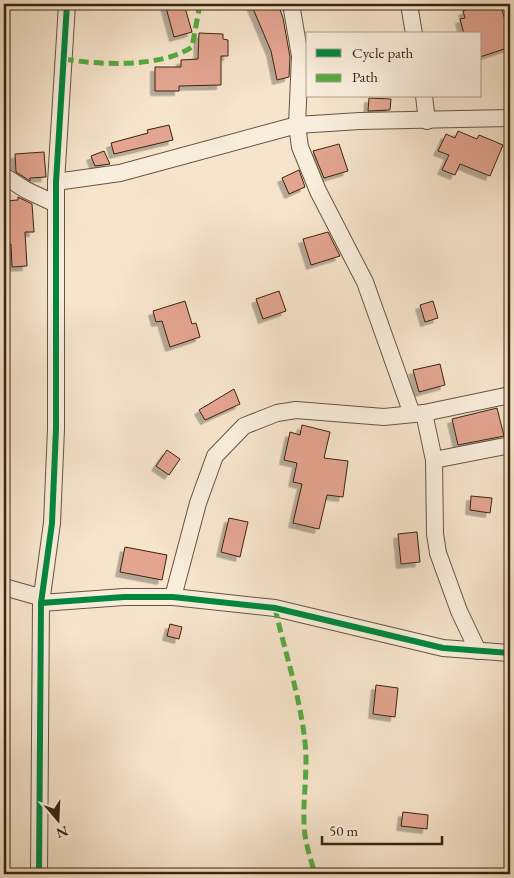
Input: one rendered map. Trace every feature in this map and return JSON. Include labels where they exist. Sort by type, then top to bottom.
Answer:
[{"type":"street","points":[[38,874],[42,601],[52,523],[56,429],[56,182],[67,4]]},
{"type":"street","points":[[291,4],[300,56],[297,125],[300,147],[307,165],[365,282],[418,414],[434,460],[435,534],[438,553],[459,610],[478,651]]},
{"type":"street","points":[[409,4],[414,32]]},
{"type":"street","points":[[424,98],[427,121]]},
{"type":"street","points":[[56,182],[120,173],[297,125],[360,121],[510,118]]},
{"type":"street","points":[[4,176],[26,190],[56,204]]},
{"type":"street","points":[[173,597],[198,503],[215,456],[244,426],[277,413],[296,410],[362,417],[418,414],[510,395]]},
{"type":"street","points":[[434,460],[510,445]]},
{"type":"street","points":[[4,587],[42,601],[173,597],[275,608],[443,648],[510,653]]},
{"type":"building","points":[[165,4],[184,4],[192,32],[174,37]]},
{"type":"building","points":[[251,4],[278,4],[283,18],[290,57],[289,77],[277,80],[271,51]]},
{"type":"building","points":[[481,4],[500,4],[510,35],[510,47],[482,56],[482,32],[463,32],[460,19],[465,18],[463,11]]},
{"type":"building","points":[[199,33],[223,34],[223,39],[228,40],[228,56],[221,56],[221,85],[179,86],[179,91],[155,91],[155,67],[181,67],[181,60],[198,59]]},
{"type":"building","points":[[369,98],[391,99],[390,110],[368,111]]},
{"type":"building","points":[[169,125],[173,140],[114,154],[111,143],[148,133],[147,130]]},
{"type":"building","points":[[458,131],[477,139],[479,135],[503,145],[490,176],[460,164],[455,175],[442,170],[449,155],[438,151],[446,134],[455,138]]},
{"type":"building","points":[[339,144],[348,171],[324,178],[313,151]]},
{"type":"building","points":[[104,151],[110,164],[95,166],[91,156]]},
{"type":"building","points":[[44,152],[46,177],[30,178],[30,181],[16,172],[15,154]]},
{"type":"building","points":[[299,170],[305,187],[289,194],[282,178]]},
{"type":"building","points":[[18,197],[32,204],[34,232],[25,232],[27,266],[12,267],[11,244],[4,245],[4,201],[18,200]]},
{"type":"building","points":[[328,232],[340,256],[311,265],[303,239]]},
{"type":"building","points":[[279,291],[286,311],[263,319],[256,299]]},
{"type":"building","points":[[185,301],[192,324],[196,323],[200,337],[170,347],[162,321],[156,322],[153,311]]},
{"type":"building","points":[[433,301],[438,318],[425,322],[420,305]]},
{"type":"building","points":[[440,364],[445,385],[419,392],[413,370]]},
{"type":"building","points":[[234,389],[240,404],[205,420],[199,410]]},
{"type":"building","points":[[497,408],[504,436],[458,445],[452,419]]},
{"type":"building","points":[[302,425],[330,432],[324,458],[348,461],[343,497],[327,495],[319,529],[293,523],[302,484],[293,482],[297,463],[284,460],[290,432],[300,435]]},
{"type":"building","points":[[167,450],[180,459],[169,475],[156,466]]},
{"type":"building","points":[[471,496],[492,498],[490,513],[470,510]]},
{"type":"building","points":[[229,518],[248,522],[240,557],[221,552]]},
{"type":"building","points":[[417,532],[420,562],[401,564],[398,534]]},
{"type":"building","points":[[125,547],[167,555],[162,580],[120,572]]},
{"type":"building","points":[[170,624],[182,627],[179,639],[167,636]]},
{"type":"building","points":[[376,685],[398,688],[395,717],[373,714]]},
{"type":"building","points":[[403,812],[428,815],[427,829],[401,826]]},
{"type":"marked path","points":[[64,59],[94,63],[130,63],[164,59],[179,54],[192,47],[200,4]]},
{"type":"marked path","points":[[275,608],[303,725],[306,762],[304,829],[315,874]]},
{"type":"cycle path","points":[[39,874],[41,603],[52,523],[56,429],[56,182],[67,4]]},
{"type":"cycle path","points":[[41,603],[124,597],[173,597],[275,608],[443,648],[510,653]]}]
